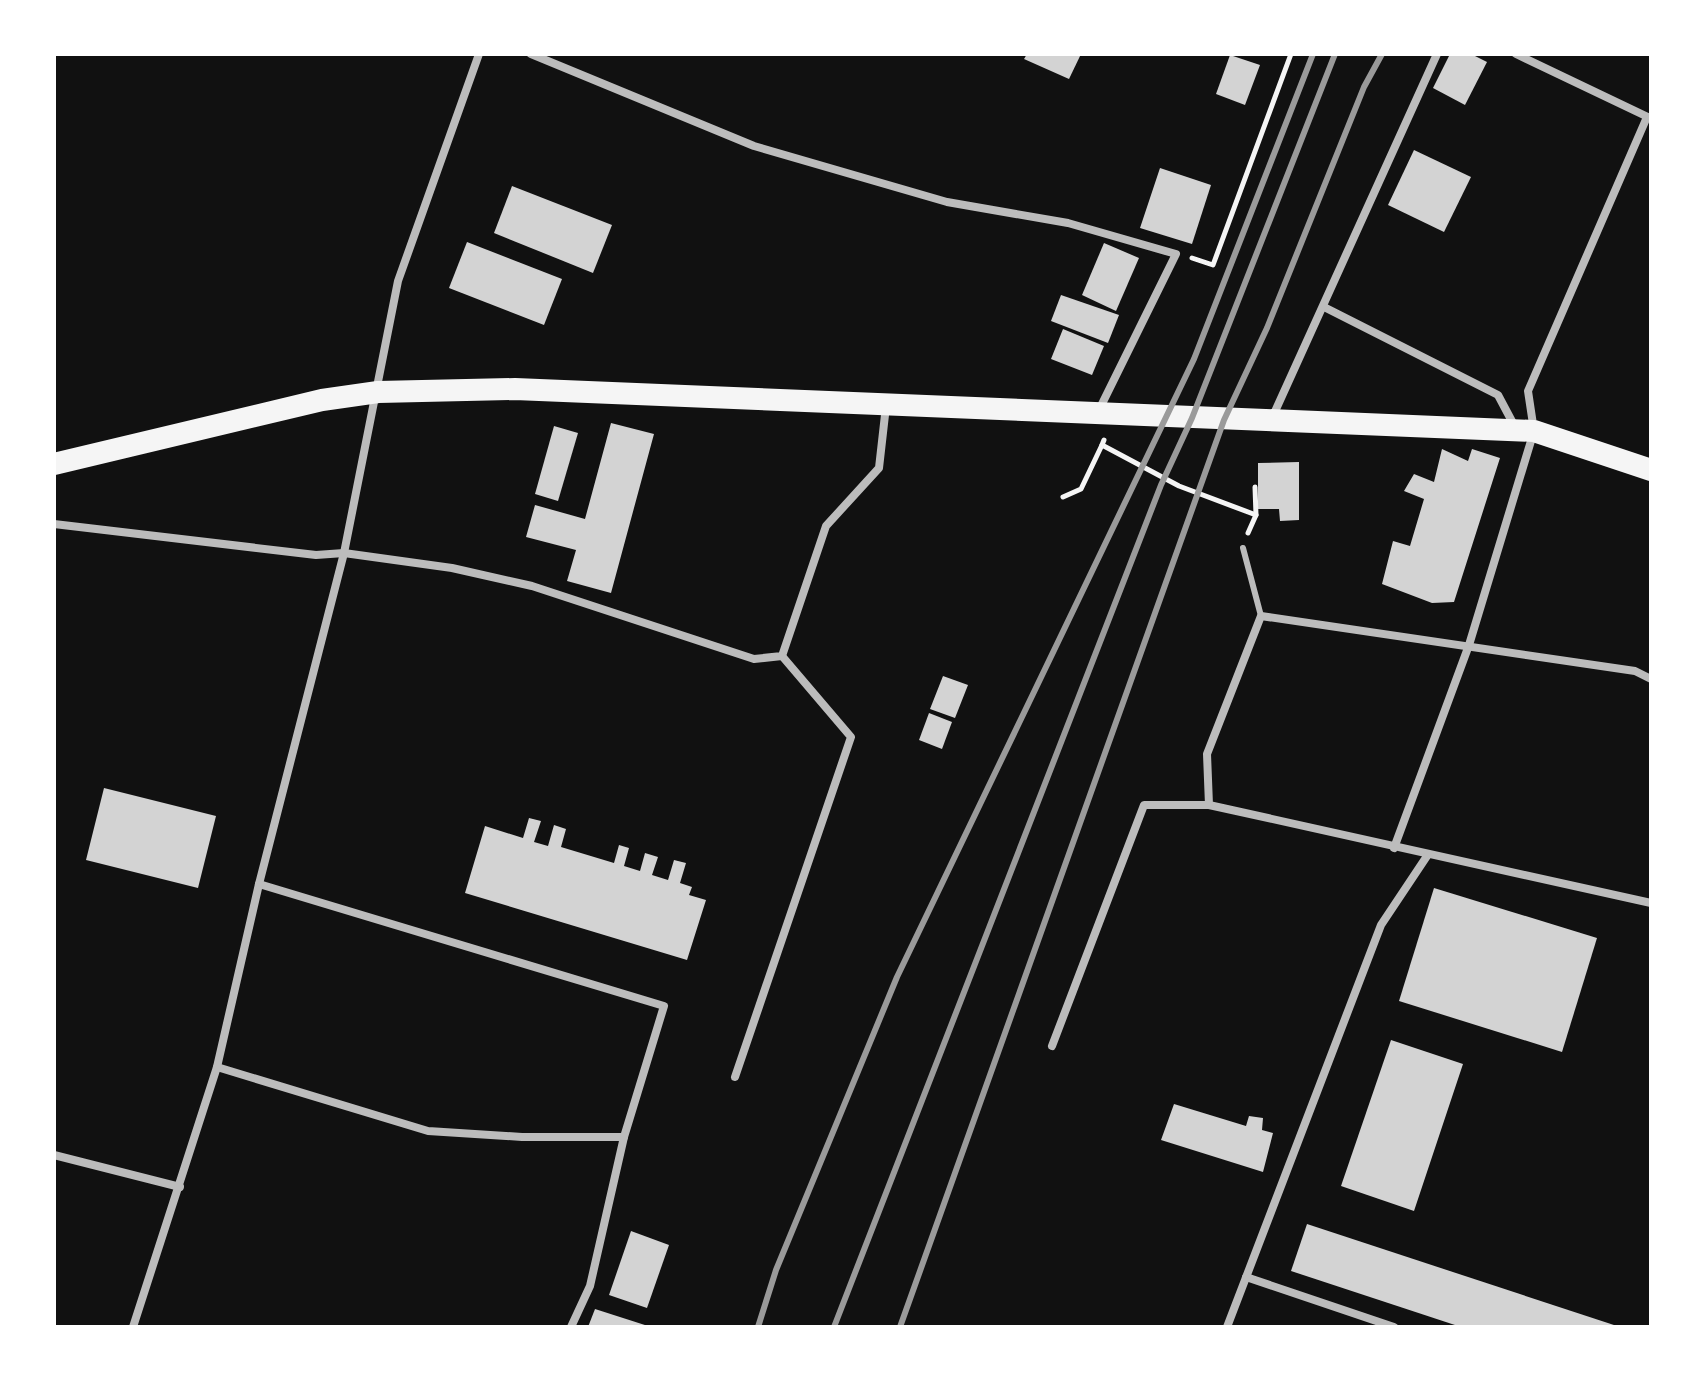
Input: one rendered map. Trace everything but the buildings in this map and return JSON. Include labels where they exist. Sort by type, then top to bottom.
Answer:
[{"type":"highway","points":[[54,464],[322,400],[378,392],[530,389],[1098,411],[1270,422],[1525,430],[1651,470]]},
{"type":"street","points":[[133,1327],[217,1067],[259,884],[344,553],[398,281],[479,54]]},
{"type":"street","points":[[531,54],[754,146],[947,202],[1068,223],[1176,254],[1098,411]]},
{"type":"street","points":[[1270,422],[1437,54]]},
{"type":"street","points":[[1394,848],[1469,645],[1525,430],[1528,391],[1649,118],[1516,54]]},
{"type":"street","points":[[1324,307],[1498,395],[1525,430]]},
{"type":"street","points":[[782,656],[826,526],[879,468],[886,405]]},
{"type":"street","points":[[54,524],[316,555],[344,553],[452,568],[621,614],[754,659],[782,656]]},
{"type":"street","points":[[1209,805],[1207,754],[1261,616],[1635,671],[1651,679]]},
{"type":"street","points":[[735,1077],[851,737],[782,656]]},
{"type":"street","points":[[1052,1046],[1144,805],[1209,805],[1427,856],[1651,903]]},
{"type":"street","points":[[1227,1327],[1381,925],[1427,856]]},
{"type":"street","points":[[259,884],[664,1006],[624,1137],[590,1286],[571,1327]]},
{"type":"street","points":[[217,1067],[428,1131],[522,1137],[624,1137]]},
{"type":"street","points":[[54,1155],[180,1187]]},
{"type":"street","points":[[1246,1277],[1394,1327]]},
{"type":"lane","points":[[1243,548],[1261,616]]},
{"type":"path","points":[[1176,254],[1213,265],[1291,54]]},
{"type":"path","points":[[1063,497],[1081,489],[1108,432]]},
{"type":"path","points":[[1102,445],[1179,486],[1256,515]]},
{"type":"path","points":[[1243,548],[1256,515],[1255,487]]},
{"type":"railway","points":[[758,1327],[776,1270],[897,977],[1194,359],[1313,54]]},
{"type":"railway","points":[[834,1327],[1161,485],[1192,418],[1335,54]]},
{"type":"railway","points":[[900,1327],[1224,420],[1267,328],[1364,87],[1382,54]]}]
